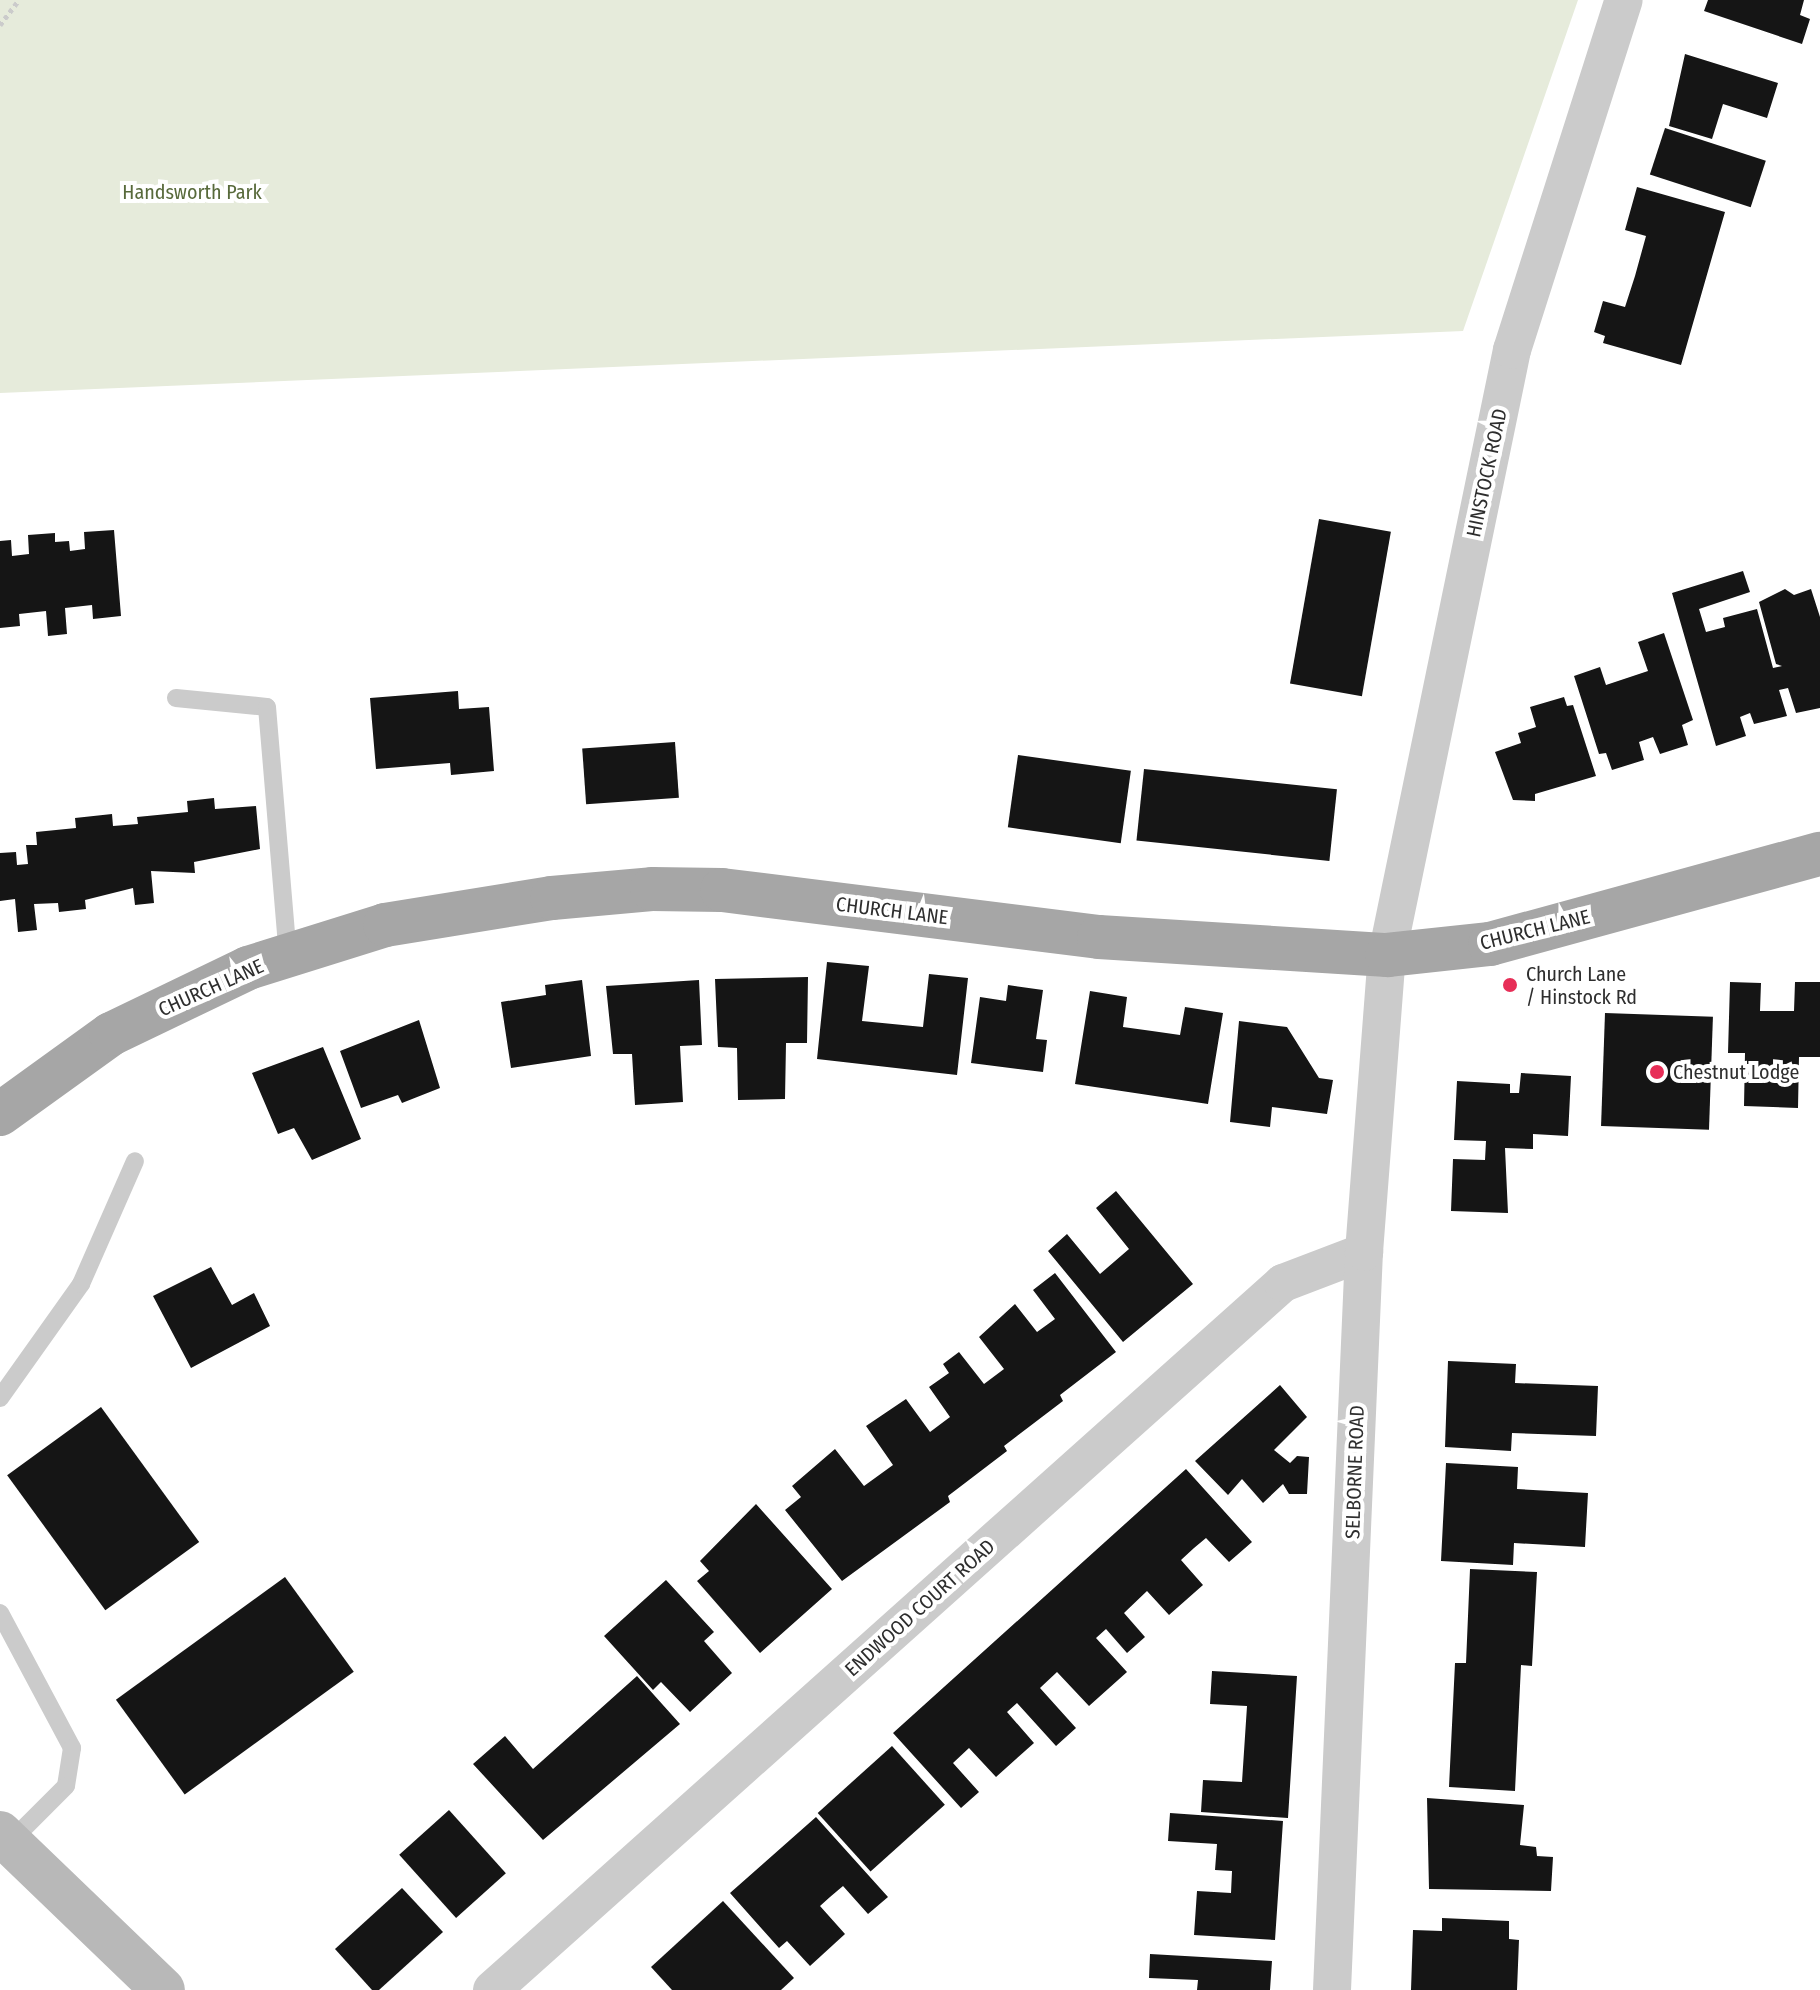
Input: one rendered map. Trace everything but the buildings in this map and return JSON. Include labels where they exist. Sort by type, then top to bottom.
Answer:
[{"type":"main road","name":"CHURCH LANE","points":[[0,1114],[111,1034],[248,968],[385,925],[652,889],[722,890],[1099,937],[1387,955],[1490,944],[1820,854]]},
{"type":"main road","points":[[5,1837],[163,1990]]},
{"type":"street","name":"HINSTOCK ROAD","points":[[1387,955],[1512,350],[1624,0]]},
{"type":"street","name":"SELBORNE ROAD","points":[[1332,1990],[1364,1252],[1387,955]]},
{"type":"street","name":"ENDWOOD COURT ROAD","points":[[492,1990],[1283,1283],[1364,1252]]},
{"type":"lane","points":[[176,698],[267,707],[288,956]]},
{"type":"lane","points":[[0,1398],[81,1284],[135,1161]]},
{"type":"lane","points":[[0,1613],[72,1748],[66,1786],[5,1837]]},
{"type":"path","points":[[0,25],[19,0]]},
{"type":"green space","name":"Handsworth Park","points":[[0,0],[1578,0],[1463,331],[0,393]]},
{"type":"place","name":"Church Lane / Hinstock Rd","points":[[1510,985]]},
{"type":"place","name":"Chestnut Lodge","points":[[1657,1072]]}]
